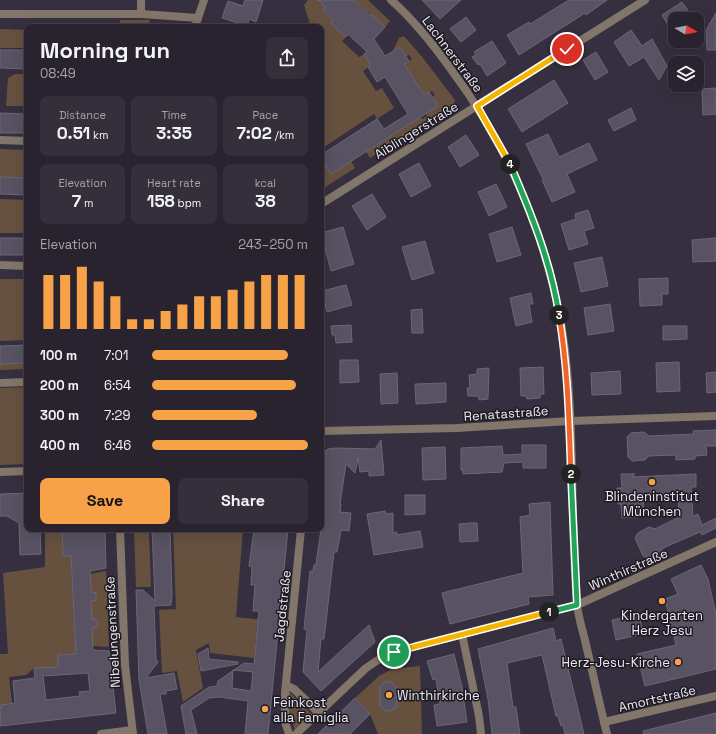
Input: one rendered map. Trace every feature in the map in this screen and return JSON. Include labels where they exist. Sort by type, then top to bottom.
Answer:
[{"type":"street","points":[[141,14],[142,0]]},
{"type":"street","points":[[196,24],[204,0]]},
{"type":"street","name":"Lachnerstraße","points":[[391,0],[410,17],[431,42],[477,106],[508,159],[525,198],[547,258],[558,306],[565,351],[570,421],[577,605],[607,734]]},
{"type":"street","name":"Aiblingerstraße","points":[[324,202],[645,0]]},
{"type":"street","points":[[0,14],[141,14],[198,18]]},
{"type":"street","points":[[0,140],[24,141]]},
{"type":"street","points":[[0,265],[24,266]]},
{"type":"street","points":[[0,383],[24,382]]},
{"type":"street","name":"Renatastraße","points":[[324,431],[457,428],[570,421],[716,416]]},
{"type":"street","points":[[0,472],[24,471]]},
{"type":"street","name":"Nibelungenstraße","points":[[120,532],[125,665],[133,732]]},
{"type":"street","name":"Jagdstraße","points":[[289,734],[285,722],[286,686],[301,532]]},
{"type":"street","name":"Winthirstraße","points":[[296,734],[366,668],[381,658],[416,646],[577,605],[716,542]]},
{"type":"street","points":[[462,634],[479,716],[481,734]]},
{"type":"street","points":[[286,686],[294,689],[319,713]]},
{"type":"street","name":"Amortstraße","points":[[604,722],[716,696]]},
{"type":"street","points":[[101,734],[133,732]]},
{"type":"shaded area","points":[[308,0],[320,0],[319,2],[326,8],[323,12],[333,20],[331,23],[346,37],[342,41],[359,57],[364,54],[371,65],[363,71],[376,91],[382,88],[394,108],[377,119],[374,114],[324,147],[324,24],[310,24],[304,5]]},
{"type":"shaded area","points":[[354,0],[368,0],[390,21],[385,27]]},
{"type":"shaded area","points":[[120,20],[150,20],[149,24],[119,24]]},
{"type":"shaded area","points":[[0,29],[24,30],[24,48],[0,48]]},
{"type":"shaded area","points":[[404,36],[455,100],[454,105],[370,158],[366,152],[421,117],[422,119],[427,116],[426,114],[438,106],[432,97],[435,95],[432,91],[424,95],[404,64],[412,59],[409,55],[406,56],[400,47],[392,52],[399,38]]},
{"type":"shaded area","points":[[15,74],[24,74],[24,106],[6,106],[8,78]]},
{"type":"shaded area","points":[[0,149],[24,150],[24,178],[0,177]]},
{"type":"shaded area","points":[[351,161],[355,168],[324,188],[324,164],[331,174]]},
{"type":"shaded area","points":[[0,199],[24,200],[24,233],[0,233]]},
{"type":"shaded area","points":[[0,279],[24,279],[24,340],[0,341]]},
{"type":"shaded area","points":[[24,363],[24,369],[0,370],[0,364]]},
{"type":"shaded area","points":[[24,387],[24,464],[0,465],[0,388]]},
{"type":"shaded area","points":[[45,532],[62,532],[63,556],[72,556],[71,563],[76,660],[64,655],[58,655],[58,667],[34,668],[26,675],[9,677],[12,703],[1,705],[2,709],[0,709],[0,654],[8,654],[3,573],[45,567]]},
{"type":"shaded area","points":[[149,532],[151,587],[136,587],[134,533]]},
{"type":"shaded area","points":[[173,532],[243,532],[236,617],[263,620],[257,627],[254,658],[210,653],[209,643],[196,650],[203,688],[183,702],[177,671],[162,673],[159,610],[176,609]]},
{"type":"shaded area","points":[[106,571],[109,647],[93,646],[92,628],[98,626],[97,620],[91,619],[91,601],[96,600],[96,594],[91,592],[90,574]]},
{"type":"shaded area","points":[[420,666],[422,734],[378,734],[370,714],[355,698],[379,676],[392,669]]},
{"type":"shaded area","points":[[289,691],[312,715],[295,730],[289,712]]},
{"type":"building","points":[[245,0],[263,0],[256,22],[249,19],[248,24],[241,24],[222,18],[228,1],[243,6]]},
{"type":"building","points":[[318,0],[354,0],[371,16],[372,15],[385,27],[374,39],[385,56],[400,47],[409,61],[404,64],[424,95],[429,92],[438,106],[331,174],[324,164],[324,153],[377,119],[384,129],[408,114],[385,77],[377,82],[368,67],[371,65],[364,54],[367,52],[348,34],[346,37],[331,23],[333,20],[323,11],[326,8]]},
{"type":"building","points":[[422,0],[461,0],[440,19]]},
{"type":"building","points":[[569,0],[607,0],[586,15],[585,13],[519,55],[507,35],[529,22],[530,24]]},
{"type":"building","points":[[682,2],[689,12],[668,12],[668,25],[662,15]]},
{"type":"building","points":[[716,13],[716,50],[707,50],[706,30]]},
{"type":"building","points":[[466,17],[476,30],[461,42],[450,29]]},
{"type":"building","points":[[631,30],[642,46],[652,39],[667,66],[659,80],[644,57],[629,66],[614,42]]},
{"type":"building","points":[[492,41],[506,63],[487,76],[480,64],[478,65],[472,57],[476,55],[474,52]]},
{"type":"building","points":[[0,50],[24,50],[24,69],[0,68]]},
{"type":"building","points":[[596,52],[608,72],[595,80],[583,60]]},
{"type":"building","points":[[554,80],[568,103],[522,132],[508,109]]},
{"type":"building","points":[[716,88],[716,114],[703,115],[702,92],[704,92],[704,89]]},
{"type":"building","points":[[631,108],[636,120],[614,131],[608,120]]},
{"type":"building","points":[[0,113],[24,114],[24,133],[0,133]]},
{"type":"building","points":[[548,134],[559,157],[589,143],[597,160],[567,174],[575,192],[552,202],[526,144]]},
{"type":"building","points":[[466,135],[479,155],[460,167],[448,147]]},
{"type":"building","points":[[419,163],[431,186],[411,197],[399,174]]},
{"type":"building","points":[[0,177],[24,178],[24,195],[0,194]]},
{"type":"building","points":[[496,184],[507,207],[489,216],[478,192]]},
{"type":"building","points":[[372,194],[386,217],[367,230],[352,206]]},
{"type":"building","points":[[588,210],[594,228],[584,231],[588,244],[569,250],[561,224],[576,219],[575,214]]},
{"type":"building","points":[[343,227],[354,264],[331,271],[324,244],[324,232]]},
{"type":"building","points":[[512,227],[521,255],[497,262],[489,234]]},
{"type":"building","points":[[0,238],[24,238],[24,255],[0,255]]},
{"type":"building","points":[[716,238],[716,261],[693,262],[692,240]]},
{"type":"building","points":[[425,241],[434,273],[412,280],[402,247]]},
{"type":"building","points":[[602,257],[608,286],[581,292],[574,263]]},
{"type":"building","points":[[668,278],[668,294],[662,294],[662,305],[640,306],[639,279]]},
{"type":"building","points":[[346,285],[352,305],[327,312],[324,299],[324,290]]},
{"type":"building","points":[[531,293],[533,304],[529,304],[532,322],[516,326],[510,298]]},
{"type":"building","points":[[610,304],[614,331],[588,335],[584,308]]},
{"type":"building","points":[[422,309],[423,333],[412,333],[411,310]]},
{"type":"building","points":[[351,325],[352,342],[336,343],[335,335],[332,335],[331,326]]},
{"type":"building","points":[[663,326],[687,326],[687,339],[663,340]]},
{"type":"building","points":[[24,345],[24,363],[0,364],[0,346]]},
{"type":"building","points":[[340,360],[358,360],[359,382],[340,383]]},
{"type":"building","points":[[679,362],[680,391],[657,392],[656,363]]},
{"type":"building","points":[[543,367],[544,394],[540,394],[540,398],[527,399],[526,396],[521,396],[520,368]]},
{"type":"building","points":[[489,368],[488,399],[479,400],[478,396],[468,396],[467,388],[470,388],[469,375],[477,374],[477,369]]},
{"type":"building","points":[[620,371],[621,394],[592,395],[591,373]]},
{"type":"building","points":[[716,372],[716,392],[707,393],[706,373]]},
{"type":"building","points":[[397,373],[398,403],[381,404],[380,374]]},
{"type":"building","points":[[446,383],[446,402],[416,404],[415,384]]},
{"type":"building","points":[[716,430],[716,446],[706,446],[707,455],[695,456],[695,459],[676,460],[676,455],[649,456],[645,460],[632,461],[628,457],[627,437],[631,433],[644,432],[649,436],[694,434],[693,431]]},
{"type":"building","points":[[381,440],[384,475],[369,476],[369,471],[360,472],[358,458],[355,473],[346,464],[340,512],[351,513],[349,531],[341,530],[337,552],[334,552],[324,639],[321,639],[318,672],[369,625],[375,642],[321,691],[303,672],[307,630],[304,629],[310,571],[313,571],[314,565],[316,564],[321,532],[324,532],[325,451],[336,448],[375,449]]},
{"type":"building","points":[[522,445],[546,445],[546,468],[523,468],[523,462],[504,463],[502,472],[463,474],[463,470],[461,470],[461,448],[502,446],[503,455],[522,454]]},
{"type":"building","points":[[445,447],[446,479],[423,480],[422,448]]},
{"type":"building","points":[[621,474],[635,474],[632,477],[696,474],[696,487],[691,487],[693,516],[698,514],[702,525],[716,518],[716,528],[702,535],[700,532],[663,548],[661,553],[650,558],[643,556],[635,538],[638,533],[649,527],[655,529],[679,517],[678,493],[643,495],[644,516],[622,518],[621,504],[618,504],[617,488],[622,488]]},
{"type":"building","points":[[24,493],[24,532],[40,532],[41,554],[20,555],[19,523],[7,516],[0,516],[0,494]]},
{"type":"building","points":[[405,495],[425,495],[425,514],[405,515]]},
{"type":"building","points":[[550,502],[553,595],[528,597],[529,604],[450,624],[442,593],[523,573],[520,517],[530,515],[529,504]]},
{"type":"building","points":[[385,511],[386,514],[393,513],[393,533],[397,532],[397,535],[420,531],[423,547],[374,555],[367,514]]},
{"type":"building","points":[[477,523],[478,541],[460,542],[459,524]]},
{"type":"building","points":[[62,532],[105,532],[106,568],[90,571],[91,592],[96,593],[96,600],[91,601],[92,619],[97,620],[98,626],[92,628],[93,650],[109,651],[116,713],[0,726],[1,705],[15,703],[13,681],[35,678],[34,668],[58,667],[58,655],[76,654],[71,556],[63,556]],"holes":[[[88,673],[90,691],[79,692],[80,696],[46,700],[43,676]]]},
{"type":"building","points":[[152,532],[170,532],[171,605],[154,606],[156,659],[158,662],[146,678],[174,673],[177,689],[166,691],[166,694],[160,694],[167,734],[148,734],[139,680],[136,590],[143,590],[155,601]]},
{"type":"building","points":[[254,532],[288,532],[268,734],[245,734],[248,701],[219,697],[209,698],[191,710],[197,734],[186,734],[181,706],[209,687],[217,686],[218,681],[233,671],[232,688],[251,691],[253,672],[234,670],[244,663],[254,664],[259,611],[253,611],[255,585],[251,585],[252,567],[249,566]]},
{"type":"building","points":[[701,565],[708,579],[716,614],[716,669],[645,686],[637,654],[676,645],[665,599],[678,594],[671,579]]},
{"type":"building","points":[[639,614],[643,634],[616,640],[612,620]]},
{"type":"building","points":[[553,628],[556,641],[561,639],[584,734],[565,734],[563,725],[561,726],[558,716],[556,716],[542,655],[507,663],[513,707],[516,707],[520,734],[492,734],[488,699],[478,649]]},
{"type":"building","points":[[208,648],[209,659],[238,662],[238,664],[201,671],[198,654]]},
{"type":"building","points":[[454,654],[462,687],[467,722],[437,726],[434,705],[440,704],[436,679],[433,680],[427,661]]},
{"type":"building","name":"Winthirkirche","points":[[384,682],[392,682],[397,688],[397,707],[390,711],[386,711],[380,706],[380,687]]},
{"type":"building","points":[[355,698],[370,714],[350,734],[318,734]]},
{"type":"building","points":[[716,713],[716,734],[644,734],[643,731]]},
{"type":"place","name":"Blindeninstitut München","points":[[652,482]]},
{"type":"place","name":"Kindergarten Herz Jesu","points":[[662,601]]},
{"type":"place","name":"Herz-Jesu-Kirche","points":[[678,662]]},
{"type":"place","name":"Winthirkirche","points":[[389,695]]},
{"type":"place","name":"Feinkost alla Famiglia","points":[[265,709]]},
{"type":"route","points":[[394,652],[577,605],[569,406],[565,351],[558,306],[547,258],[525,198],[508,159],[477,106],[567,49]]}]
